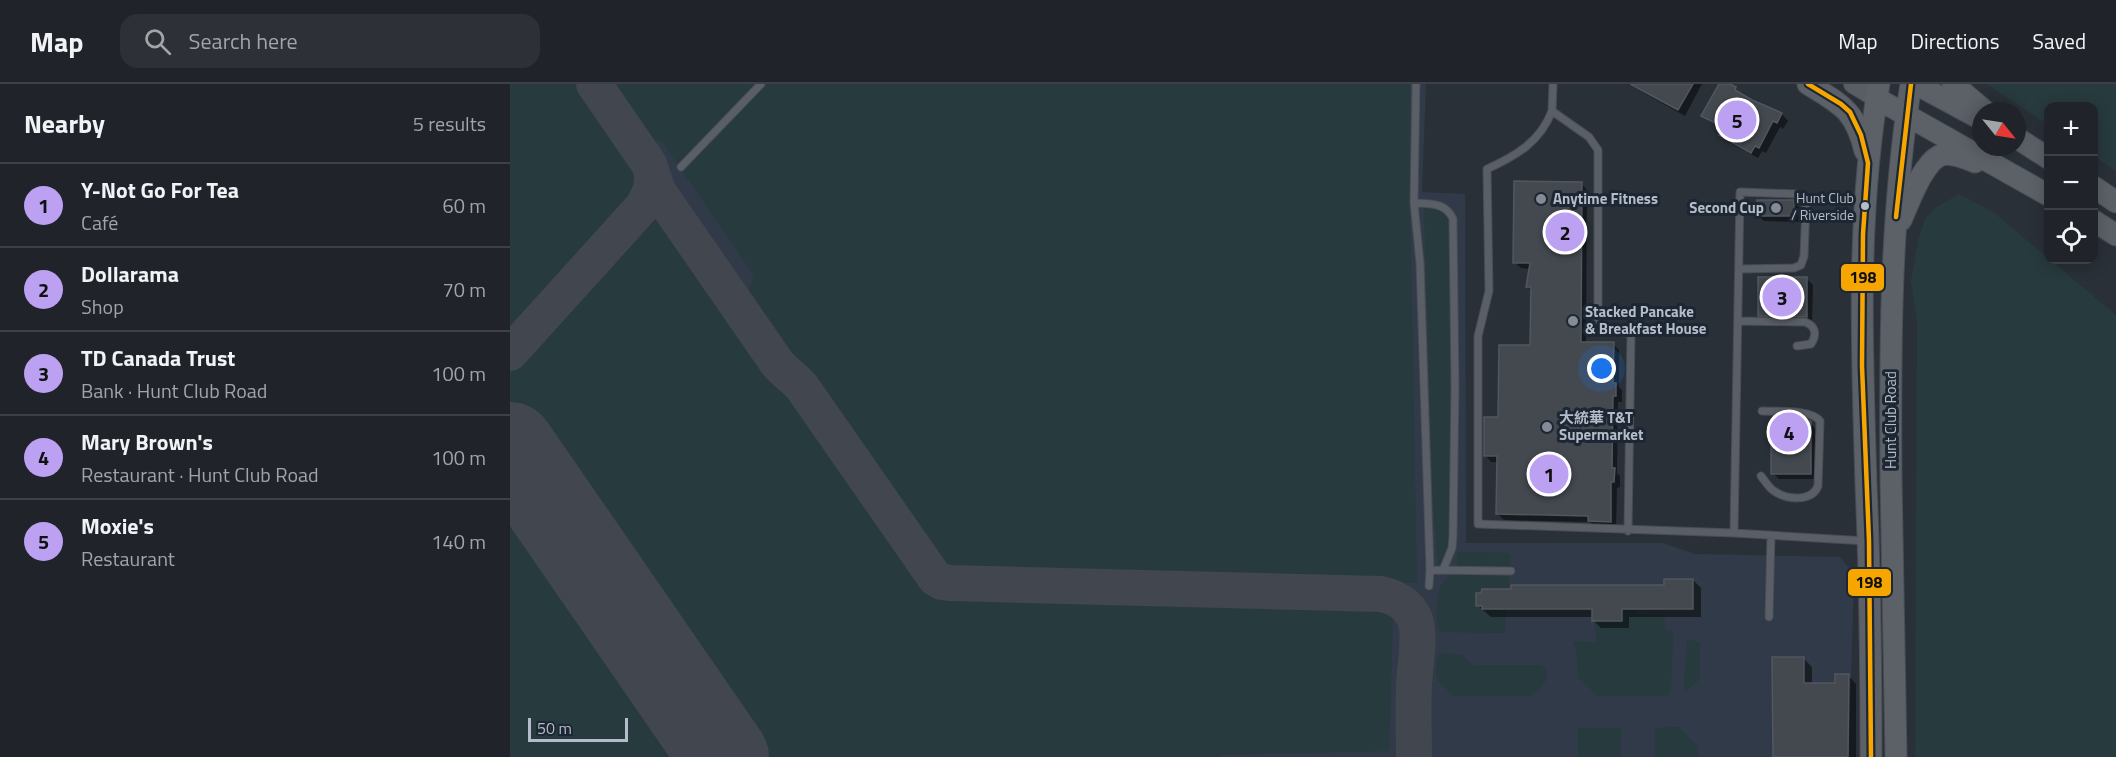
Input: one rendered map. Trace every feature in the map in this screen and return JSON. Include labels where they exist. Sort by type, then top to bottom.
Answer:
[{"type":"main road","points":[[1808,84],[1850,112],[1862,135],[1868,163]]},
{"type":"main road","points":[[1853,84],[1878,91],[1906,114],[2044,192]]},
{"type":"main road","name":"Hunt Club Road","points":[[1896,757],[1890,371],[1895,231],[1911,84]]},
{"type":"main road","points":[[1916,84],[1972,114]]},
{"type":"main road","points":[[1953,84],[1974,102]]},
{"type":"main road","name":"Hunt Club Road","points":[[1871,757],[1869,541],[1862,366],[1863,234],[1868,163],[1878,91]]},
{"type":"main road","points":[[2026,143],[2046,156]]},
{"type":"main road","points":[[1895,231],[1929,164],[1939,156],[1950,155],[1969,159],[2013,176]]},
{"type":"main road","points":[[2098,190],[2116,202]]},
{"type":"main road","points":[[2098,224],[2116,235]]},
{"type":"main road","points":[[1869,541],[1892,539]]},
{"type":"lane","points":[[681,167],[761,84]]},
{"type":"lane","points":[[1416,84],[1414,203],[1420,263],[1429,586]]},
{"type":"lane","points":[[1553,84],[1552,111],[1546,125],[1515,156],[1487,169],[1489,291],[1478,336],[1478,524],[1734,533],[1869,541]]},
{"type":"lane","points":[[1552,111],[1589,137],[1598,150],[1598,318],[1606,329],[1631,334],[1628,531]]},
{"type":"lane","points":[[1734,533],[1738,269],[1740,192],[1796,194],[1802,197],[1806,204],[1804,256],[1801,264],[1794,268],[1738,269]]},
{"type":"lane","points":[[1414,203],[1440,206],[1448,211],[1453,219],[1455,386],[1453,536],[1452,548],[1443,570]]},
{"type":"lane","points":[[1738,321],[1805,322],[1811,325],[1815,330],[1815,339],[1811,344],[1797,346]]},
{"type":"lane","points":[[1761,476],[1773,491],[1786,496],[1809,497],[1815,494],[1818,486],[1820,421],[1816,416],[1808,413],[1762,411]]},
{"type":"lane","points":[[1769,616],[1771,535]]},
{"type":"lane","points":[[1430,570],[1511,571]]},
{"type":"shaded area","points":[[510,84],[1426,84],[1422,192],[1465,194],[1466,543],[1663,543],[1695,554],[1840,557],[1854,574],[1849,757],[510,757]]},
{"type":"green space","points":[[510,84],[581,84],[617,135],[631,162],[638,192],[510,336]]},
{"type":"green space","points":[[606,84],[1410,84],[1417,583],[964,574],[949,570],[938,563],[749,290],[754,275],[661,140],[645,141]]},
{"type":"green space","points":[[1987,84],[2116,84],[2116,171],[2098,159],[2098,102],[2044,102],[2044,122],[2026,110],[2026,102],[2014,102]]},
{"type":"green space","points":[[1959,194],[1993,212],[2044,255],[2044,264],[2055,264],[2116,315],[2116,757],[1915,757],[1917,321],[1911,282],[1918,241],[1926,217],[1937,207]]},
{"type":"green space","points":[[1424,208],[1440,211],[1451,223],[1452,512],[1447,551],[1438,567],[1433,503]]},
{"type":"green space","points":[[648,218],[665,219],[783,389],[791,390],[931,593],[1378,605],[1393,619],[1389,751],[1220,755],[1219,757],[755,757],[510,400],[510,379],[514,366]]},
{"type":"green space","points":[[510,492],[694,757],[510,757]]},
{"type":"green space","points":[[1457,552],[1510,553],[1510,567],[1457,566]]},
{"type":"green space","points":[[1452,575],[1509,576],[1509,589],[1482,589],[1481,593],[1476,593],[1476,605],[1482,606],[1482,609],[1506,609],[1505,633],[1443,632],[1438,628],[1437,598],[1442,585]]},
{"type":"green space","points":[[1625,610],[1636,610],[1636,614],[1664,615],[1665,629],[1673,632],[1671,688],[1667,696],[1597,696],[1579,678],[1576,648],[1573,641],[1597,643],[1594,622],[1625,621]]},
{"type":"green space","points":[[1687,639],[1700,643],[1700,679],[1685,691],[1684,684]]},
{"type":"green space","points":[[1444,653],[1461,655],[1473,665],[1539,665],[1547,669],[1546,678],[1541,688],[1531,696],[1454,696],[1436,679],[1437,656]]},
{"type":"green space","points":[[1679,727],[1698,746],[1699,757],[1655,757],[1655,728]]},
{"type":"green space","points":[[1578,728],[1621,728],[1621,757],[1578,757]]},
{"type":"building","points":[[1630,84],[1693,84],[1678,110]]},
{"type":"building","points":[[1719,84],[1730,84],[1736,87],[1735,90],[1752,100],[1782,113],[1777,123],[1773,121],[1759,148],[1755,146],[1751,153],[1719,135],[1721,126],[1701,116]]},
{"type":"building","name":"大統華 T&T Supermarket","points":[[1514,181],[1582,182],[1581,342],[1614,342],[1613,383],[1616,383],[1616,396],[1613,396],[1612,468],[1615,468],[1614,482],[1611,482],[1611,522],[1588,521],[1588,516],[1496,514],[1497,456],[1484,456],[1484,417],[1498,417],[1499,345],[1530,345],[1531,287],[1526,287],[1530,263],[1513,263]]},
{"type":"building","name":"Second Cup","points":[[1757,200],[1794,200],[1794,216],[1757,216]]},
{"type":"building","points":[[1758,277],[1807,277],[1807,317],[1758,316]]},
{"type":"building","points":[[1801,418],[1811,421],[1811,474],[1771,474],[1771,420]]},
{"type":"building","points":[[1664,579],[1693,579],[1693,609],[1622,609],[1622,621],[1592,621],[1592,609],[1482,609],[1482,606],[1476,606],[1476,593],[1481,593],[1482,589],[1511,589],[1511,585],[1664,585]]},
{"type":"building","points":[[1772,657],[1804,657],[1804,683],[1835,683],[1835,674],[1849,674],[1848,757],[1773,757]]},
{"type":"taxiway","points":[[594,84],[649,164],[658,191],[777,363],[802,387],[935,578],[951,583],[1381,594],[1391,597],[1408,608],[1416,624],[1418,642],[1414,679],[1414,757]]},
{"type":"taxiway","points":[[510,353],[643,206],[651,190],[652,177]]},
{"type":"taxiway","points":[[510,453],[580,554]]},
{"type":"runway","points":[[510,447],[724,757]]},
{"type":"transit line","name":"198","points":[[1808,84],[1850,112],[1861,135],[1868,163],[1863,234],[1862,366],[1869,541],[1871,757]]},
{"type":"transit line","name":"198","points":[[1896,217],[1911,84]]},
{"type":"place","name":"Moxie's","points":[[1737,120]]},
{"type":"place","name":"Anytime Fitness","points":[[1541,199]]},
{"type":"place","name":"Hunt Club / Riverside","points":[[1865,206]]},
{"type":"place","name":"Second Cup","points":[[1776,208]]},
{"type":"place","name":"Dollarama","points":[[1565,232]]},
{"type":"place","name":"TD Canada Trust","points":[[1782,297]]},
{"type":"place","name":"Stacked Pancake & Breakfast House","points":[[1573,321]]},
{"type":"place","name":"大統華 T&T Supermarket","points":[[1547,427]]},
{"type":"place","name":"Mary Brown's","points":[[1789,432]]},
{"type":"place","name":"Y-Not Go For Tea","points":[[1549,474]]}]
